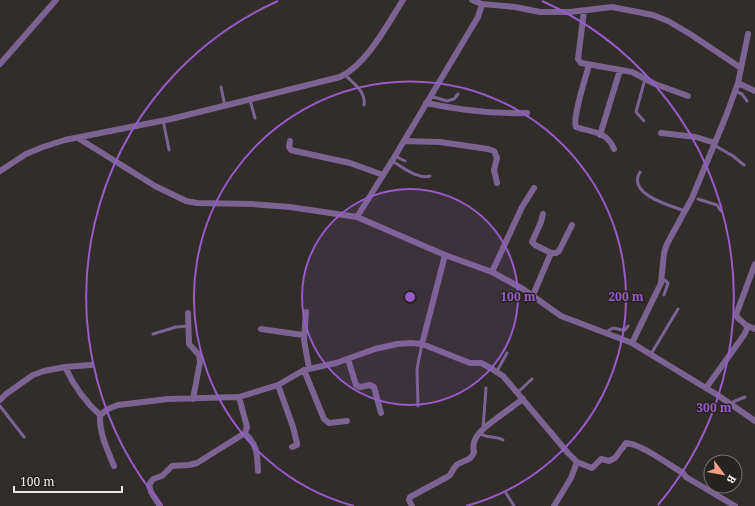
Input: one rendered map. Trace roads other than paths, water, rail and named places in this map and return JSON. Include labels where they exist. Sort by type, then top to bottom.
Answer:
[{"type":"street","points":[[0,64],[56,0]]},
{"type":"street","points":[[0,171],[26,154],[43,147],[225,106],[344,75],[360,64],[403,0]]},
{"type":"street","points":[[472,0],[482,4],[515,7],[540,12],[556,13],[612,7],[653,15],[668,21],[690,34],[741,68]]},
{"type":"street","points":[[357,217],[478,17],[482,4]]},
{"type":"street","points":[[584,11],[578,59],[581,63],[632,72],[645,79],[688,96]]},
{"type":"street","points":[[632,342],[662,278],[664,253],[667,244],[685,211],[695,199],[738,83],[748,34]]},
{"type":"street","points":[[589,65],[576,113],[575,125],[576,127],[606,137],[614,149]]},
{"type":"street","points":[[600,135],[620,70]]},
{"type":"street","points":[[738,83],[755,91]]},
{"type":"street","points":[[426,103],[450,108],[527,113]]},
{"type":"street","points":[[661,133],[696,137],[715,144]]},
{"type":"street","points":[[78,138],[155,186],[186,201],[196,203],[252,204],[357,217],[445,255],[492,272],[533,295],[561,316],[632,342],[731,404],[755,421]]},
{"type":"street","points":[[290,141],[289,147],[295,152],[350,163],[383,175]]},
{"type":"street","points":[[404,141],[440,142],[494,151],[497,158],[494,170],[497,183]]},
{"type":"street","points":[[492,272],[522,207],[534,188]]},
{"type":"street","points":[[543,214],[532,242],[551,253],[556,253],[559,251],[572,225]]},
{"type":"street","points":[[533,295],[551,253]]},
{"type":"street","points":[[422,344],[445,255]]},
{"type":"street","points":[[755,264],[736,315],[746,325],[755,329]]},
{"type":"street","points":[[306,312],[304,336],[307,369],[324,419],[329,423],[347,421]]},
{"type":"street","points":[[188,313],[189,344],[199,355],[200,362],[193,399]]},
{"type":"street","points":[[706,388],[744,335],[747,329],[746,325]]},
{"type":"street","points":[[261,329],[304,336]]},
{"type":"street","points":[[100,415],[108,409],[118,405],[168,400],[239,397],[278,385],[307,369],[348,359],[375,349],[397,344],[422,344],[470,363],[481,363],[497,371],[577,462],[592,468],[601,459],[609,461],[615,458],[626,443],[631,444],[653,455],[683,473],[686,477],[735,506]]},
{"type":"street","points":[[348,359],[356,385],[360,387],[370,385],[374,387],[381,413]]},
{"type":"street","points":[[0,400],[33,375],[44,371],[65,367],[92,365]]},
{"type":"street","points":[[65,367],[79,393],[100,415],[100,425],[104,441],[114,466]]},
{"type":"street","points":[[278,385],[297,443],[297,445],[292,447]]},
{"type":"street","points":[[160,506],[149,486],[153,479],[162,476],[172,466],[197,463],[245,433],[247,427],[239,397]]},
{"type":"street","points":[[412,506],[409,500],[410,497],[449,476],[453,473],[454,467],[457,464],[470,459],[474,452],[474,442],[481,431],[523,399]]},
{"type":"street","points":[[245,433],[253,441],[257,450],[258,471]]},
{"type":"street","points":[[554,506],[571,478],[577,462]]},
{"type":"lane","points":[[344,75],[361,91],[364,96],[364,105]]},
{"type":"lane","points":[[644,121],[636,112],[645,79]]},
{"type":"lane","points":[[221,87],[225,106]]},
{"type":"lane","points":[[735,91],[742,94],[747,101]]},
{"type":"lane","points":[[430,96],[446,101],[454,99],[458,94]]},
{"type":"lane","points":[[250,100],[255,118]]},
{"type":"lane","points":[[163,120],[169,150]]},
{"type":"lane","points":[[715,144],[744,165]]},
{"type":"lane","points":[[394,158],[405,161]]},
{"type":"lane","points":[[394,158],[417,176],[424,178],[430,176]]},
{"type":"lane","points":[[640,172],[637,180],[642,190],[658,201],[685,211]]},
{"type":"lane","points":[[695,199],[717,205],[721,211]]},
{"type":"lane","points":[[662,278],[668,283],[664,295]]},
{"type":"lane","points":[[651,354],[678,309]]},
{"type":"lane","points":[[153,334],[176,327],[188,326]]},
{"type":"lane","points":[[607,332],[614,328],[625,330],[628,326]]},
{"type":"lane","points":[[418,406],[417,370],[422,344]]},
{"type":"lane","points":[[497,371],[507,353]]},
{"type":"lane","points":[[517,392],[532,378]]},
{"type":"lane","points":[[486,388],[481,431],[484,437],[498,437],[503,440]]},
{"type":"lane","points":[[731,404],[745,397]]},
{"type":"lane","points":[[0,406],[24,438]]},
{"type":"lane","points":[[506,494],[514,506]]}]
